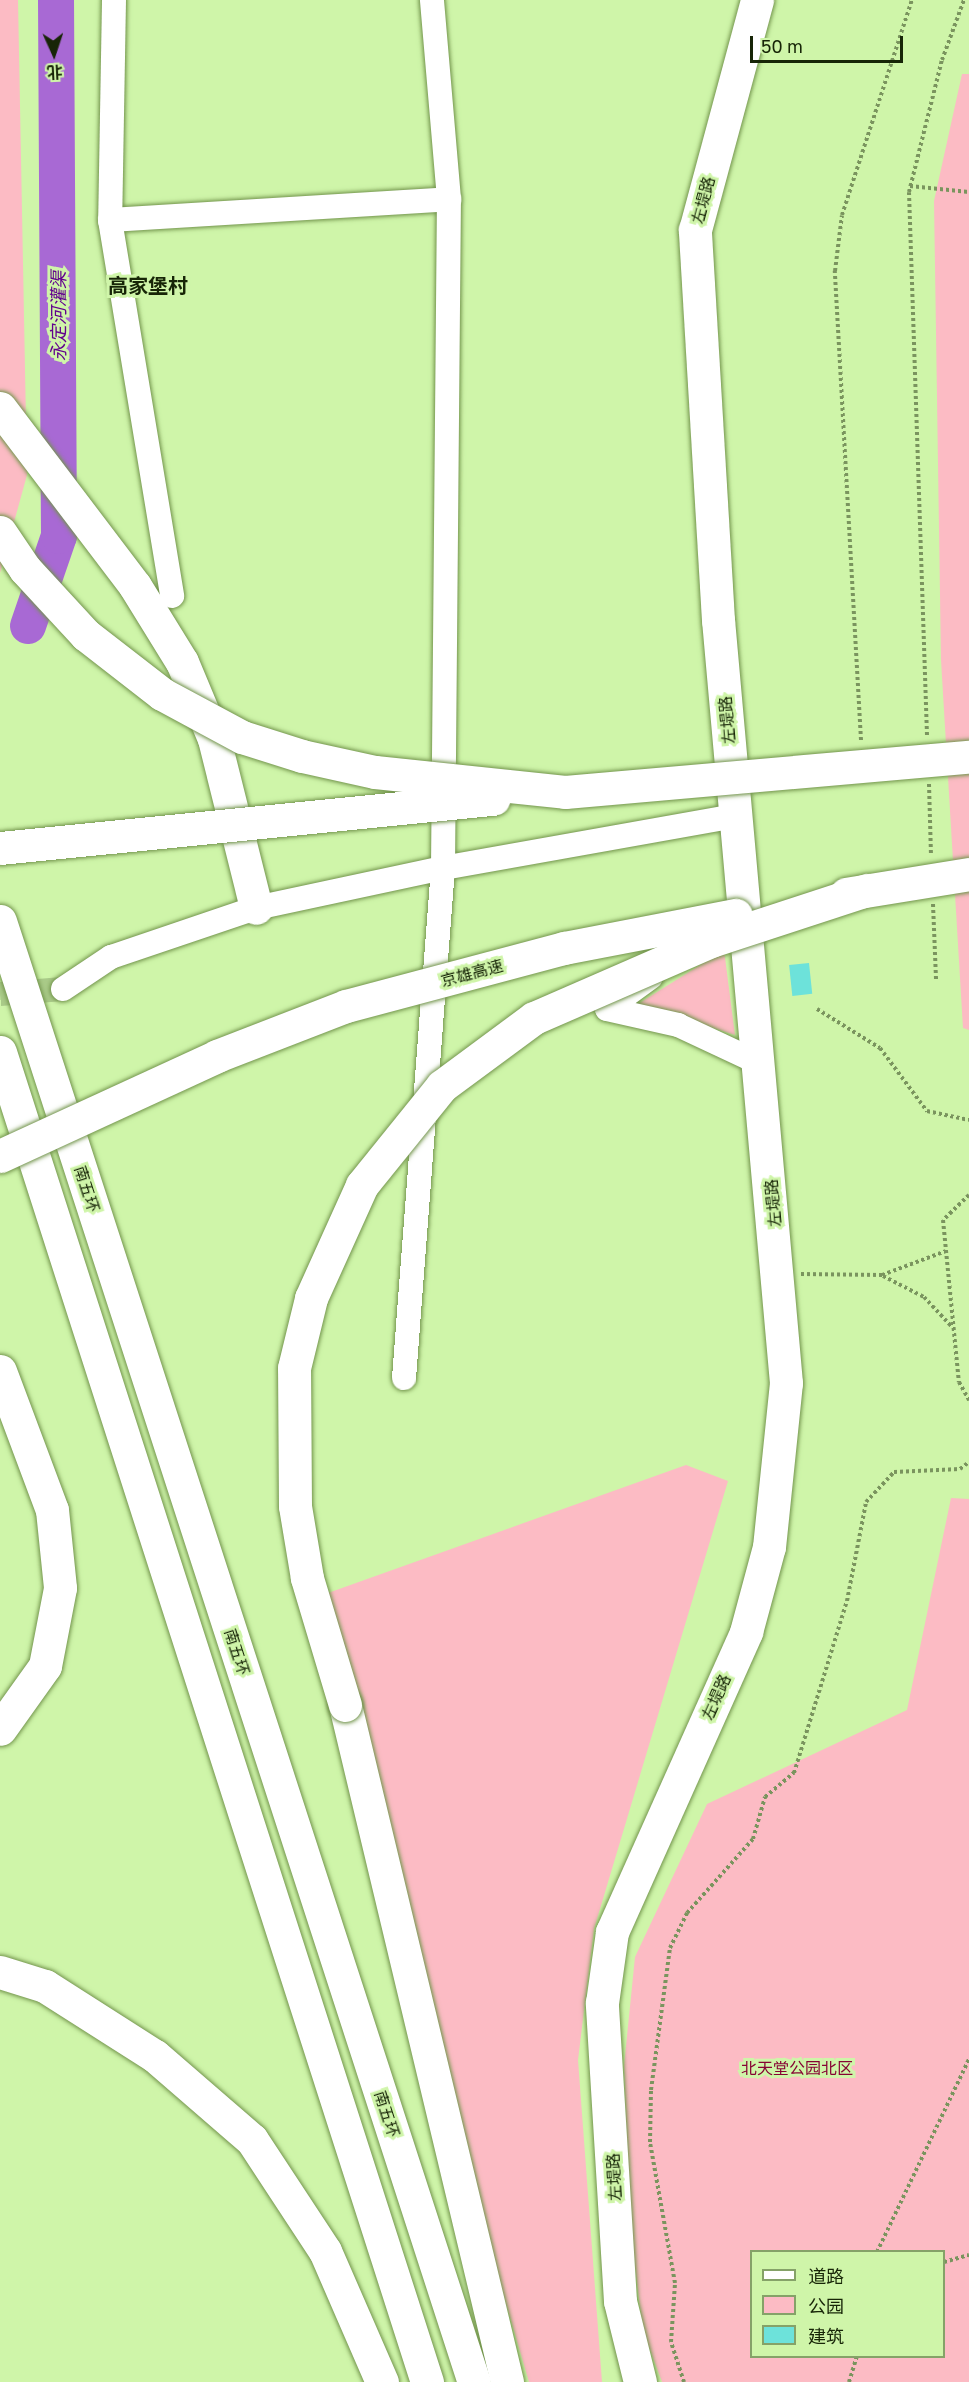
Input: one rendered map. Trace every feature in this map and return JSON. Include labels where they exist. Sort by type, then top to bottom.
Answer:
[{"type":"main road","name":"左堤路","points":[[640,2382],[620,2301],[602,2003],[612,1932],[746,1632],[769,1546],[786,1383],[779,1273],[718,620],[694,230],[757,0]]},
{"type":"main road","points":[[0,408],[135,586],[169,642],[214,739],[256,908]]},
{"type":"main road","points":[[0,532],[25,569],[86,635],[162,694],[242,736],[375,772],[565,792]]},
{"type":"main road","points":[[0,849],[565,792],[969,757]]},
{"type":"main road","name":"京雄高速","points":[[0,1156],[217,1056],[346,1006],[564,948],[867,890],[969,874]]},
{"type":"main road","points":[[507,2382],[345,1705],[306,1578],[295,1506],[294,1380],[311,1298],[362,1185],[442,1086],[534,1018],[711,941],[867,890]]},
{"type":"main road","name":"南五环","points":[[0,921],[474,2382]]},
{"type":"main road","points":[[0,1052],[427,2382]]},
{"type":"main road","points":[[0,1371],[52,1510],[60,1588],[45,1666],[0,1729]]},
{"type":"main road","points":[[0,1972],[45,1986],[155,2056],[252,2140],[325,2251],[382,2382]]},
{"type":"street","points":[[114,0],[110,220],[172,596]]},
{"type":"street","points":[[404,1378],[443,868],[449,199],[432,0]]},
{"type":"street","points":[[110,220],[449,199]]},
{"type":"street","points":[[63,989],[111,957],[256,908],[443,868],[736,816]]},
{"type":"street","points":[[744,897],[676,959],[607,1009],[678,1024],[759,1063]]},
{"type":"path","points":[[862,748],[836,271],[842,215],[912,0]]},
{"type":"path","points":[[927,744],[910,186],[964,0]]},
{"type":"path","points":[[910,186],[969,192]]},
{"type":"path","points":[[928,780],[932,862]]},
{"type":"path","points":[[933,897],[936,980]]},
{"type":"path","points":[[817,1009],[880,1048],[927,1111],[969,1120]]},
{"type":"path","points":[[969,1195],[943,1220],[959,1382],[969,1400]]},
{"type":"path","points":[[779,1273],[882,1275],[946,1251]]},
{"type":"path","points":[[882,1275],[924,1297],[954,1329]]},
{"type":"path","points":[[684,2382],[671,2342],[675,2283],[650,2142],[651,2090],[670,1948],[687,1912],[730,1871],[753,1839],[765,1797],[794,1773],[847,1601],[866,1502],[894,1472],[960,1469],[969,1462]]},
{"type":"path","points":[[878,2250],[969,2059]]},
{"type":"path","points":[[945,2262],[969,2255]]},
{"type":"path","points":[[849,2382],[856,2358]]},
{"type":"green space","points":[[0,0],[18,0],[27,475],[0,573]]},
{"type":"green space","points":[[962,74],[969,74],[969,1030],[963,1028],[941,660],[934,201]]},
{"type":"green space","points":[[724,950],[735,1035],[638,1004]]},
{"type":"green space","points":[[686,1465],[728,1481],[594,1929],[578,2060],[602,2382],[529,2382],[300,1603]]},
{"type":"green space","name":"北天堂公园北区","points":[[951,1498],[969,1499],[969,2382],[662,2382],[643,2331],[630,2226],[624,2066],[635,1957],[707,1804],[907,1710]]},
{"type":"building","points":[[809,963],[812,994],[792,996],[789,965]]},
{"type":"waterway","name":"永定河灌渠","points":[[28,626],[59,536],[56,0]]},
{"type":"tunnel","points":[[0,994],[63,989]]},
{"type":"district","name":"高家堡村","points":[[148,285]]}]
